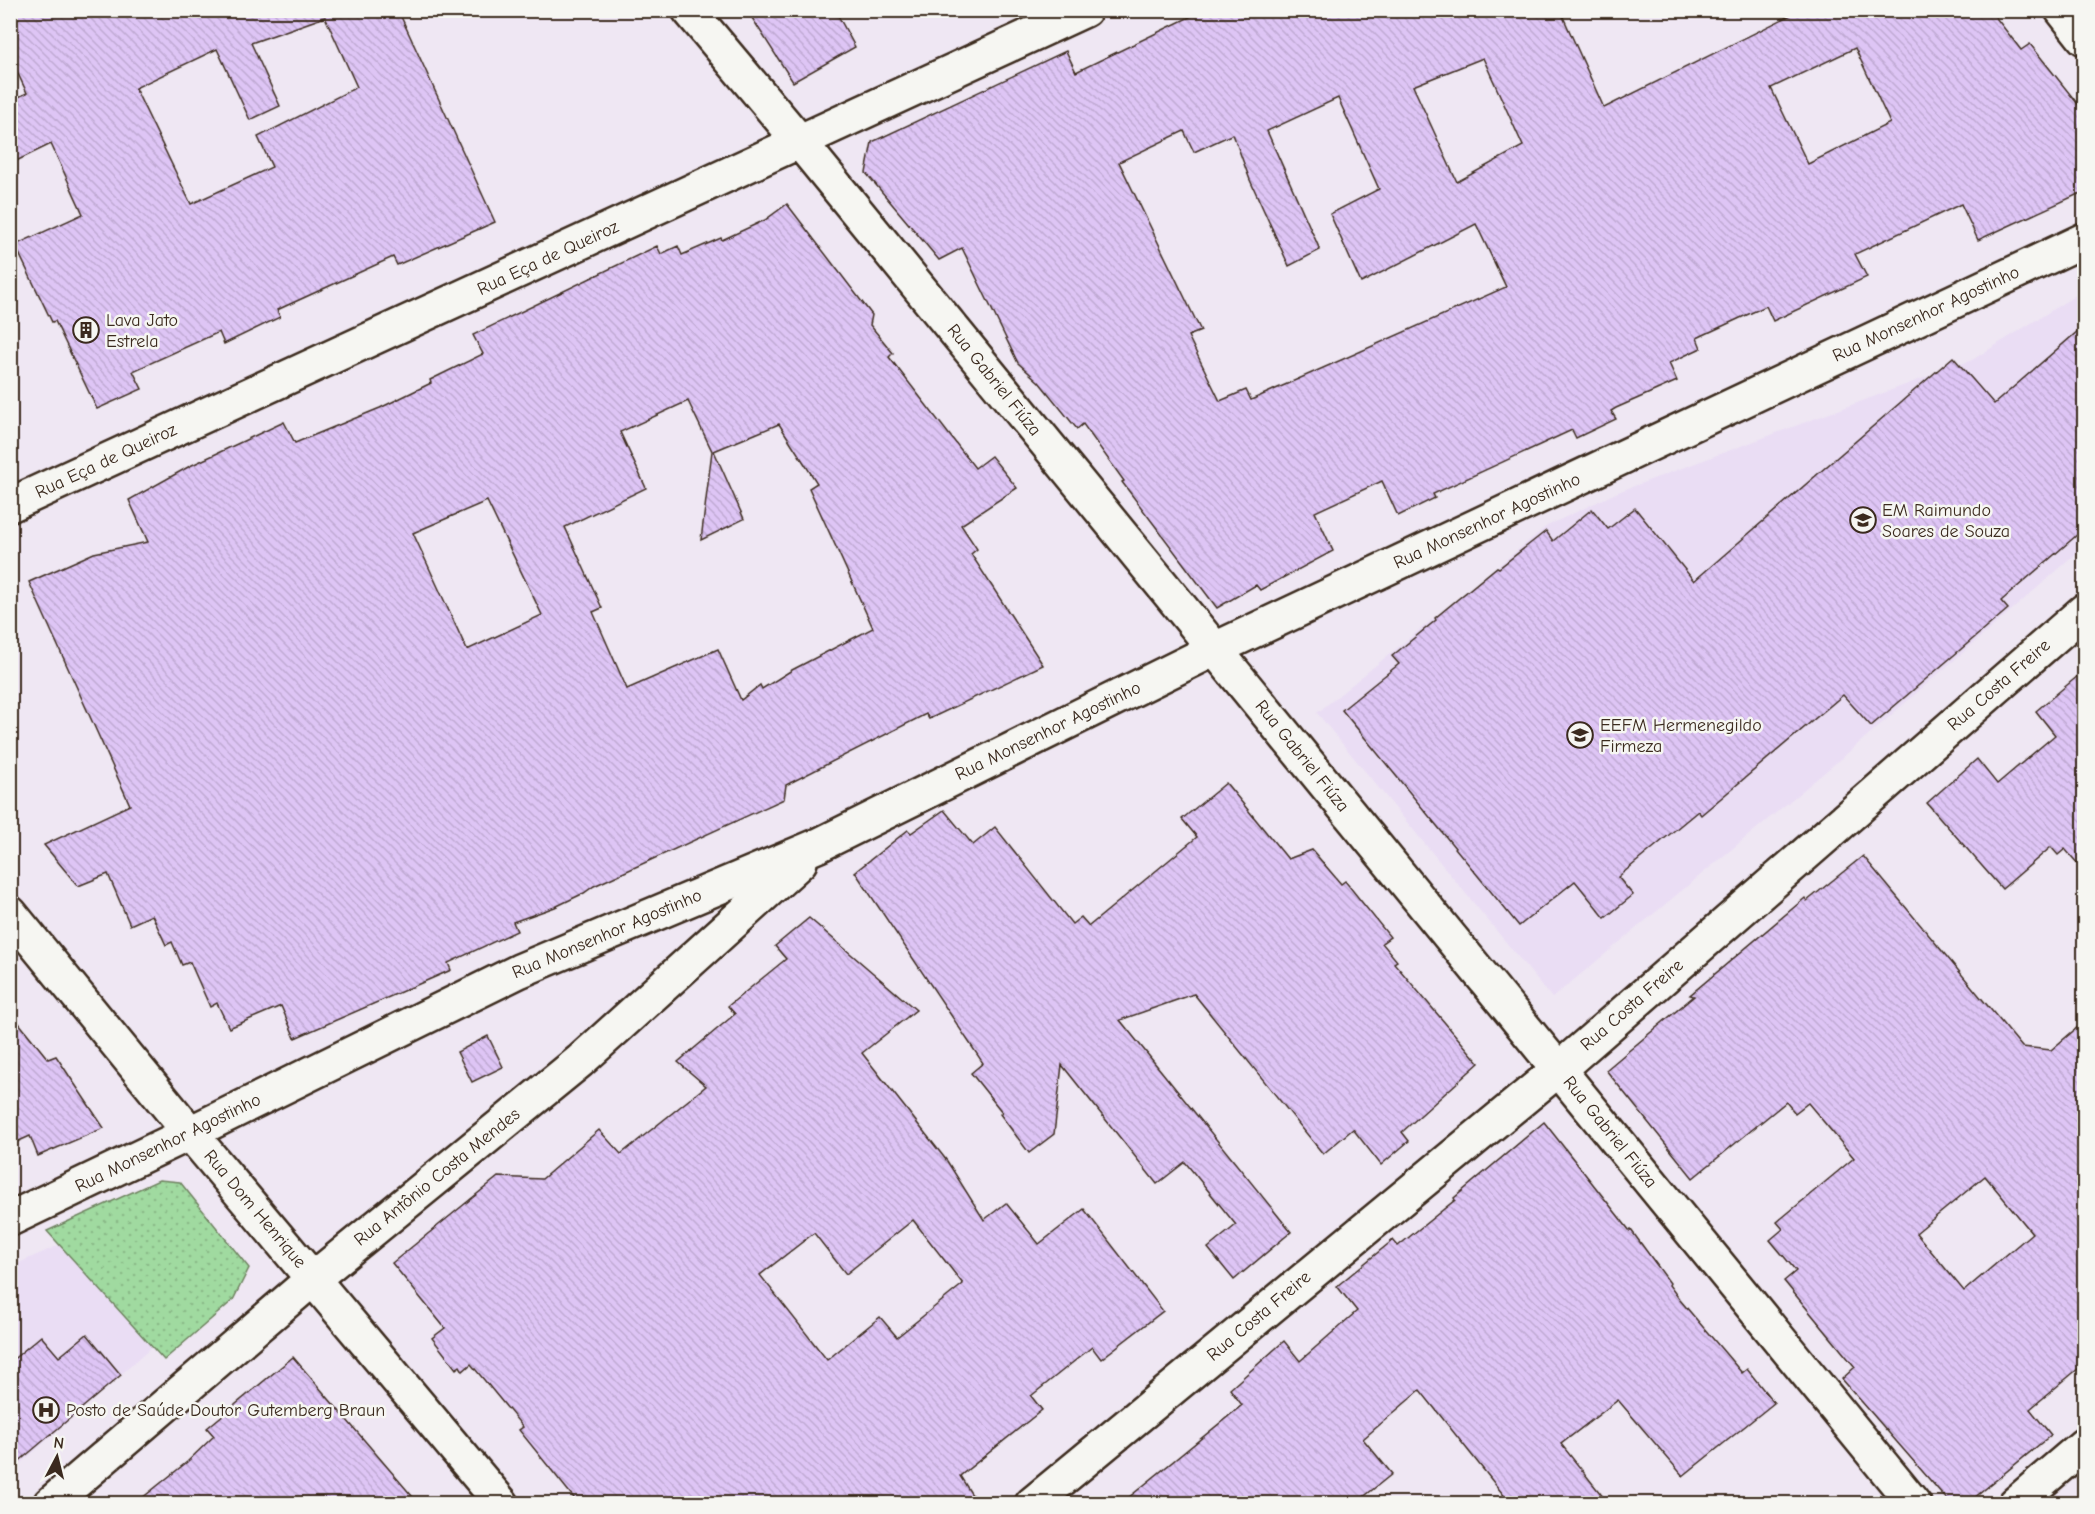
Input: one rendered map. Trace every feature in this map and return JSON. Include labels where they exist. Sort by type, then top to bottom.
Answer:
[{"type":"street","name":"Rua Gabriel Fiúza","points":[[688,10],[800,142],[1914,1503]]},
{"type":"street","name":"Rua Eça de Queiroz","points":[[10,505],[1085,10]]},
{"type":"street","points":[[2062,10],[2085,38]]},
{"type":"street","name":"Rua Monsenhor Agostinho","points":[[10,1219],[519,971],[819,845],[1215,649],[2085,240]]},
{"type":"street","name":"Rua Costa Freire","points":[[1032,1503],[1559,1069],[2085,610]]},
{"type":"street","name":"Rua Antônio Costa Mendes","points":[[50,1503],[314,1278],[580,1061],[819,845]]},
{"type":"street","name":"Rua Dom Henrique","points":[[10,913],[190,1133],[502,1503]]},
{"type":"street","points":[[2015,1503],[2085,1445]]},
{"type":"shaded area","points":[[2084,290],[2084,547],[1843,757],[1552,998],[1317,713],[1547,526],[1618,492],[1972,360]]},
{"type":"shaded area","name":"Posto de Saúde Doutor Gutemberg Braun","points":[[59,1245],[152,1347],[11,1472],[10,1267]]},
{"type":"green space","points":[[159,1180],[180,1182],[249,1268],[233,1300],[164,1360],[47,1231]]},
{"type":"building","points":[[10,10],[398,10],[495,222],[397,265],[393,257],[277,310],[280,317],[224,344],[219,332],[133,371],[142,389],[97,409],[15,245],[83,214],[51,144],[10,164],[10,101],[27,93],[10,57]],"holes":[[[325,17],[357,87],[258,137],[272,167],[191,204],[135,88],[217,49],[250,120],[280,106],[251,43]]]},
{"type":"building","points":[[747,10],[835,10],[855,47],[793,82]]},
{"type":"building","points":[[1204,10],[1560,10],[1604,108],[1801,10],[1990,10],[2021,50],[2030,44],[2085,113],[2085,191],[1978,240],[1961,204],[1855,254],[1867,277],[1773,321],[1766,306],[1697,338],[1701,348],[1669,363],[1677,381],[1611,411],[1616,419],[1576,438],[1572,430],[1433,494],[1435,498],[1398,516],[1382,481],[1315,512],[1333,551],[1260,590],[1256,585],[1217,608],[1122,482],[1124,481],[1083,424],[1077,429],[1039,382],[1018,363],[962,248],[939,260],[866,173],[872,142],[1066,51],[1076,72]],"holes":[[[1855,48],[1890,123],[1808,164],[1771,88]],[[1483,58],[1523,146],[1457,182],[1413,86]],[[1338,98],[1379,189],[1330,214],[1361,283],[1476,224],[1506,287],[1251,400],[1246,390],[1220,401],[1188,336],[1201,331],[1119,162],[1184,131],[1194,152],[1233,134],[1250,180],[1289,266],[1320,250],[1267,131]]]},
{"type":"building","points":[[787,204],[872,315],[870,325],[893,353],[889,357],[975,468],[991,456],[1017,488],[961,525],[977,549],[971,554],[1043,665],[929,719],[926,714],[786,785],[784,799],[594,886],[555,907],[513,922],[517,931],[448,963],[451,970],[295,1038],[281,1006],[229,1028],[217,1003],[210,1007],[190,962],[182,965],[172,942],[166,945],[152,915],[130,925],[108,874],[78,886],[44,845],[130,805],[29,582],[94,553],[148,542],[129,500],[190,466],[284,422],[295,443],[380,408],[483,354],[473,335],[657,246],[661,254],[678,246],[682,255],[765,220]],"holes":[[[688,401],[712,451],[701,540],[744,519],[714,451],[779,424],[817,483],[809,488],[873,628],[792,670],[762,689],[760,685],[741,700],[718,649],[627,689],[593,612],[602,608],[565,527],[646,488],[620,432]],[[487,501],[542,615],[467,650],[413,533]]]},
{"type":"building","points":[[2085,325],[2085,528],[2001,601],[2008,609],[1871,726],[1843,695],[1701,815],[1698,811],[1618,877],[1633,895],[1605,918],[1575,881],[1519,926],[1342,710],[1399,664],[1392,656],[1436,620],[1435,618],[1497,567],[1499,568],[1546,531],[1553,541],[1592,509],[1608,529],[1635,508],[1694,581],[1953,357],[1994,404]]},
{"type":"building","points":[[2085,670],[2085,872],[2065,849],[2058,855],[2051,847],[2002,889],[1927,803],[1977,759],[1997,784],[2055,735],[2036,711]]},
{"type":"building","points":[[1226,783],[1288,859],[1312,850],[1341,884],[1345,881],[1390,937],[1382,943],[1397,961],[1394,963],[1479,1063],[1402,1132],[1409,1141],[1381,1165],[1353,1129],[1323,1154],[1194,994],[1120,1020],[1291,1232],[1234,1280],[1208,1248],[1236,1225],[1185,1162],[1157,1184],[1062,1065],[1054,1134],[1029,1153],[1000,1114],[1002,1112],[971,1073],[983,1063],[855,872],[908,830],[911,833],[944,810],[973,845],[995,827],[1072,924],[1081,917],[1089,926],[1197,837],[1182,819]]},
{"type":"building","points":[[1863,856],[2022,1047],[2051,1050],[2085,1021],[2085,1363],[2030,1409],[2051,1435],[1968,1503],[1950,1503],[1842,1379],[1855,1367],[1784,1281],[1796,1271],[1770,1240],[1783,1229],[1777,1222],[1854,1158],[1808,1103],[1795,1113],[1786,1102],[1693,1178],[1606,1070],[1694,996],[1690,995],[1805,898],[1807,901]],"holes":[[[1985,1176],[2032,1233],[1964,1291],[1916,1233]]]},
{"type":"building","points":[[809,918],[916,1010],[862,1053],[947,1161],[984,1220],[1006,1203],[1039,1244],[1084,1209],[1163,1311],[1101,1359],[1092,1347],[1031,1396],[1042,1410],[960,1476],[977,1503],[578,1503],[519,1430],[523,1427],[471,1364],[463,1371],[460,1366],[456,1369],[432,1338],[445,1328],[392,1263],[498,1177],[542,1179],[599,1130],[621,1154],[706,1086],[678,1062],[735,1014],[728,1006],[786,959],[775,946]],"holes":[[[913,1220],[963,1284],[897,1337],[880,1317],[827,1360],[760,1275],[814,1233],[846,1274]]]},
{"type":"building","points":[[10,1012],[48,1059],[56,1056],[104,1128],[38,1156],[30,1136],[10,1145]]},
{"type":"building","points":[[488,1036],[503,1067],[472,1082],[457,1052]]},
{"type":"building","points":[[1544,1122],[1631,1230],[1680,1300],[1742,1373],[1747,1369],[1774,1403],[1683,1476],[1618,1400],[1561,1444],[1608,1503],[1510,1503],[1420,1390],[1363,1439],[1392,1474],[1356,1503],[1122,1503],[1242,1405],[1230,1389],[1284,1341],[1300,1361],[1357,1311],[1337,1286],[1393,1240],[1398,1246],[1455,1200],[1454,1198]]},
{"type":"building","points":[[87,1334],[121,1375],[10,1469],[10,1362],[41,1336],[59,1357]]},
{"type":"building","points":[[293,1357],[418,1503],[136,1503],[187,1462],[214,1436],[207,1428]]},
{"type":"place","name":"Lava Jato Estrela","points":[[86,330]]},
{"type":"place","name":"EM Raimundo Soares de Souza","points":[[1863,520]]},
{"type":"place","name":"EEFM Hermenegildo Firmeza","points":[[1580,735]]},
{"type":"place","name":"Posto de Saúde Doutor Gutemberg Braun","points":[[46,1410]]}]
